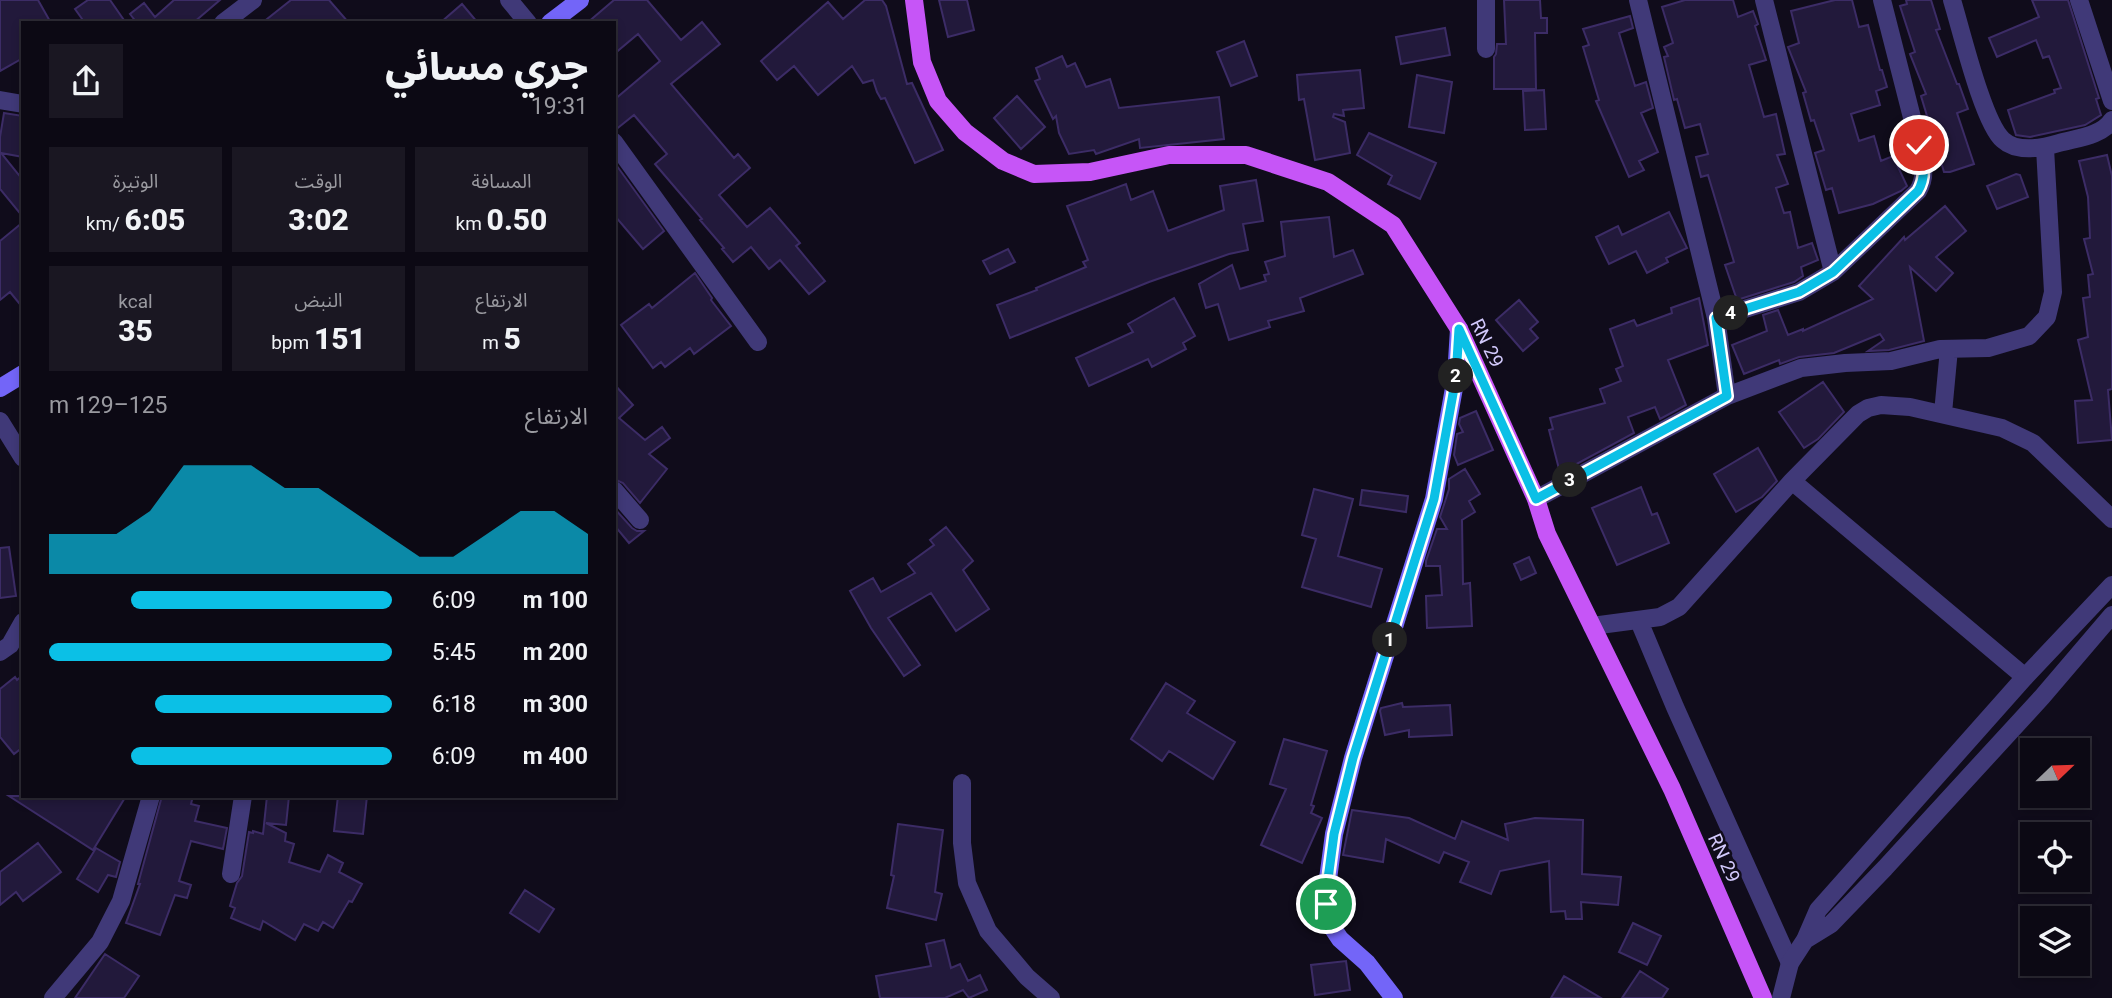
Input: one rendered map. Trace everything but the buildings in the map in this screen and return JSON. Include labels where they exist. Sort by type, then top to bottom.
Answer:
[{"type":"main road","points":[[553,21],[580,0]]},
{"type":"main road","name":"RN 29","points":[[914,0],[922,62],[938,101],[965,132],[1003,161],[1034,174],[1090,172],[1169,155],[1246,155],[1328,182],[1393,225],[1459,329],[1536,499],[1547,534],[1671,789],[1763,998]]},
{"type":"main road","points":[[1394,998],[1367,963],[1340,939],[1330,924],[1326,904],[1328,879],[1334,834],[1353,758],[1434,499],[1456,377],[1459,329]]},
{"type":"main road","points":[[0,388],[21,375]]},
{"type":"street","points":[[226,21],[253,0]]},
{"type":"street","points":[[509,0],[526,21]]},
{"type":"street","points":[[1486,0],[1486,49]]},
{"type":"street","points":[[1638,0],[1716,318],[1727,396]]},
{"type":"street","points":[[1765,0],[1833,272]]},
{"type":"street","points":[[1716,318],[1799,292],[1833,272],[1918,191],[1923,182],[1924,168],[1919,145],[1882,0]]},
{"type":"street","points":[[1952,0],[1977,86],[1994,129],[2003,140],[2014,147],[2045,148],[2105,129],[2112,120]]},
{"type":"street","points":[[2079,0],[2112,101]]},
{"type":"street","points":[[0,100],[21,104]]},
{"type":"street","points":[[616,145],[758,342]]},
{"type":"street","points":[[1536,499],[1727,396],[1801,368],[1891,361],[1940,349],[1988,348],[2029,336],[2047,317],[2053,292],[2045,148]]},
{"type":"street","points":[[1943,413],[1949,349]]},
{"type":"street","points":[[1592,626],[1660,617],[1679,607],[1792,481],[1858,414],[1881,405],[1943,413],[2002,428],[2033,443],[2112,519]]},
{"type":"street","points":[[0,421],[21,455]]},
{"type":"street","points":[[1792,481],[2025,677]]},
{"type":"street","points":[[616,492],[640,520]]},
{"type":"street","points":[[1781,998],[1790,963],[1805,940],[1818,910],[2025,677],[2112,585]]},
{"type":"street","points":[[1805,940],[1831,925],[1885,868],[2042,697],[2112,615]]},
{"type":"street","points":[[1639,621],[1790,963]]},
{"type":"street","points":[[0,652],[10,645],[21,626]]},
{"type":"street","points":[[962,783],[962,843],[967,883],[988,931],[1027,976],[1051,998]]},
{"type":"street","points":[[53,998],[100,942],[121,901],[150,798]]},
{"type":"street","points":[[230,874],[243,798]]},
{"type":"route","points":[[1326,904],[1334,834],[1353,758],[1434,499],[1456,377],[1459,329],[1536,499],[1727,396],[1716,318],[1799,292],[1833,272],[1918,191],[1923,182],[1924,168],[1919,145]]}]
